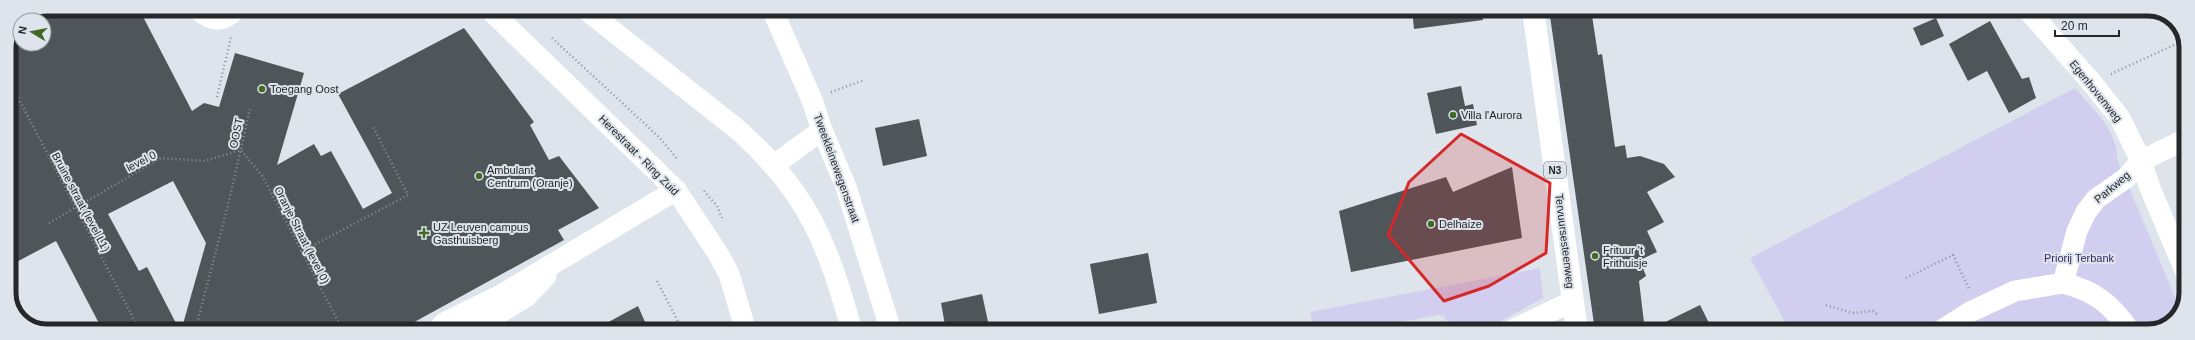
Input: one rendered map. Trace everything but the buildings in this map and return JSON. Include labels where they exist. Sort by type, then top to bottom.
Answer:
[{"type":"main road","name":"Tervuursesteenweg","points":[[1534,16],[1576,324]]},
{"type":"street","points":[[206,16],[217,20],[230,16]]},
{"type":"street","name":"Herestraat - Ring Zuid","points":[[496,16],[676,190],[717,252],[729,274],[744,324]]},
{"type":"street","points":[[593,16],[737,129],[774,165],[801,199],[820,234],[829,253],[850,324]]},
{"type":"street","name":"Tweekleinewegenstraat","points":[[775,16],[812,100],[822,130],[846,187],[889,324]]},
{"type":"street","name":"Egenhovenweg","points":[[2033,16],[2092,83],[2120,118],[2141,161],[2150,188],[2179,256]]},
{"type":"street","points":[[774,165],[822,130]]},
{"type":"street","points":[[2141,161],[2179,142]]},
{"type":"street","name":"Parkweg","points":[[2063,283],[2076,231],[2086,212],[2096,199],[2126,178],[2141,161]]},
{"type":"street","points":[[443,324],[501,295],[676,190]]},
{"type":"street","points":[[481,324],[526,297],[563,259]]},
{"type":"street","points":[[1952,324],[1978,308],[2015,291],[2063,283],[2096,295],[2112,308],[2125,324]]},
{"type":"street","points":[[1528,324],[1572,301]]},
{"type":"path","points":[[216,97],[232,31]]},
{"type":"path","points":[[2092,83],[2179,43]]},
{"type":"path","points":[[812,100],[862,81]]},
{"type":"path","name":"Bruine straat (level L1)","points":[[16,93],[77,207],[136,324]]},
{"type":"path","name":"OOST","points":[[197,324],[228,206],[250,109]]},
{"type":"path","name":"Oranje Straat (level 0)","points":[[301,252],[408,195],[372,125]]},
{"type":"path","name":"level 0","points":[[49,223],[161,158],[205,161],[241,150]]},
{"type":"path","name":"Oranje Straat (level 0)","points":[[241,150],[263,177],[339,324]]},
{"type":"path","points":[[1906,278],[1953,255],[1978,308]]},
{"type":"path","points":[[657,281],[679,324]]},
{"type":"path","points":[[1826,305],[1852,313],[1873,310],[1878,315]]},
{"type":"highlighted area","points":[[1461,134],[1550,183],[1546,253],[1489,286],[1444,301],[1388,235],[1409,182]]},
{"type":"green space","name":"Priorij Terbank","points":[[2075,88],[2103,120],[2114,139],[2117,159],[2177,303],[2173,312],[2169,316],[2164,320],[2152,324],[1781,324],[1785,322],[1750,258]]},
{"type":"green space","points":[[1540,268],[1543,298],[1495,324],[1450,324],[1444,318],[1445,316],[1439,315],[1390,324],[1313,324],[1310,312]]},
{"type":"place","name":"Toegang Oost","points":[[262,89]]},
{"type":"place","name":"Villa l'Aurora","points":[[1453,115]]},
{"type":"place","name":"Ambulant Centrum (Oranje)","points":[[479,176]]},
{"type":"place","name":"Delhaize","points":[[1431,224]]},
{"type":"place","name":"UZ Leuven campus Gasthuisberg","points":[[424,233]]},
{"type":"place","name":"Frituur 't Frithuisje","points":[[1595,256]]}]
